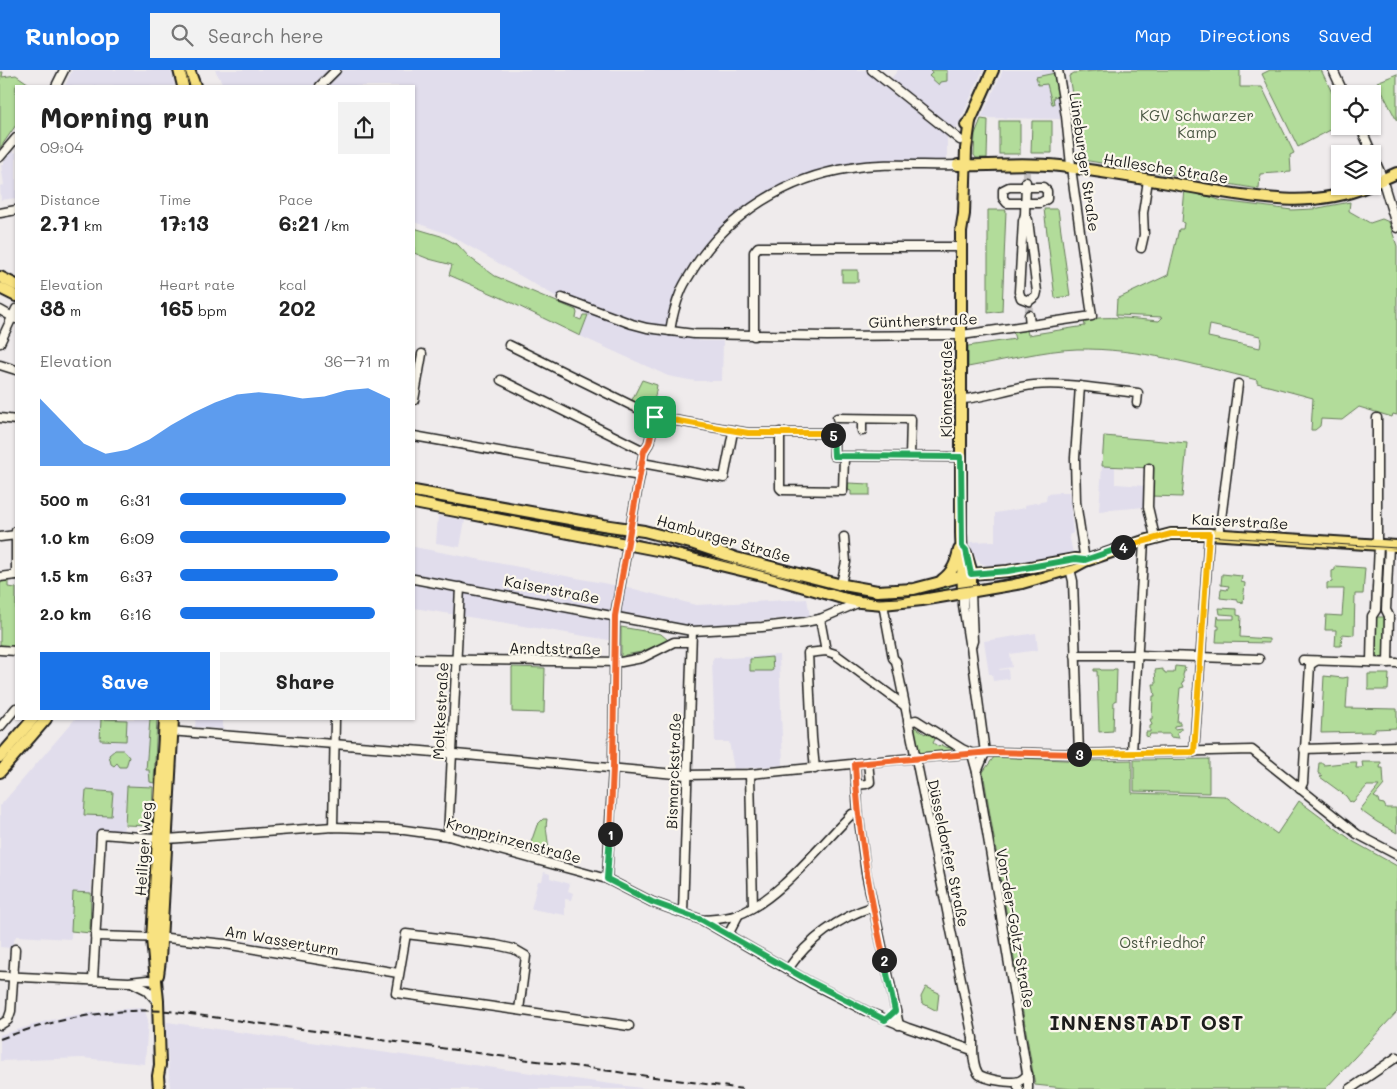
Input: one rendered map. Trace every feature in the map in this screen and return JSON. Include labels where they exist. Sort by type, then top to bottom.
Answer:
[{"type":"main road","points":[[179,70],[183,85]]},
{"type":"main road","points":[[190,70],[195,85]]},
{"type":"main road","name":"Klönnestraße","points":[[961,165],[970,121],[993,70]]},
{"type":"main road","name":"Klönnestraße","points":[[967,583],[962,546],[962,247],[959,227],[960,140],[964,128],[970,121]]},
{"type":"main road","name":"Hallesche Straße","points":[[961,165],[1026,169],[1072,168],[1237,194],[1288,200],[1327,198],[1337,195]]},
{"type":"main road","points":[[1382,180],[1397,173]]},
{"type":"main road","points":[[0,277],[15,284]]},
{"type":"main road","points":[[0,288],[15,296]]},
{"type":"main road","name":"Hamburger Straße","points":[[415,491],[603,525],[628,536],[661,535],[736,558],[841,584],[878,591]]},
{"type":"main road","name":"Hamburger Straße","points":[[415,503],[628,536],[865,603]]},
{"type":"main road","name":"Kaiserstraße","points":[[878,591],[914,589],[937,584],[1022,583],[1070,569],[1085,560],[1144,540],[1181,533],[1386,546]]},
{"type":"main road","points":[[937,584],[953,568],[962,546]]},
{"type":"main road","name":"Kaiserstraße","points":[[865,603],[908,602],[1008,571],[1075,559],[1085,560]]},
{"type":"main road","points":[[0,756],[32,720]]},
{"type":"main road","points":[[0,772],[45,720]]},
{"type":"main road","name":"Heiliger Weg","points":[[159,1089],[157,981],[160,960],[156,939],[168,732],[165,720]]},
{"type":"main road","name":"Heiliger Weg","points":[[168,732],[173,720]]},
{"type":"main road","name":"Heiliger Weg","points":[[160,1065],[166,1089]]},
{"type":"street","points":[[56,85],[64,70]]},
{"type":"street","points":[[321,85],[336,70]]},
{"type":"street","points":[[872,70],[960,140]]},
{"type":"street","name":"Lüneburger Straße","points":[[1058,70],[1066,116],[1092,316]]},
{"type":"street","points":[[1333,70],[1340,85]]},
{"type":"street","points":[[1364,135],[1375,158],[1397,228]]},
{"type":"street","points":[[0,156],[15,139]]},
{"type":"street","points":[[670,331],[681,289],[704,252],[747,211],[773,195],[806,179],[850,168],[961,165]]},
{"type":"street","points":[[1142,248],[1144,235],[1143,213],[1148,180]]},
{"type":"street","points":[[1025,215],[1028,220],[1037,292],[1036,296],[1029,303],[1021,298],[1019,292],[1026,185]]},
{"type":"street","points":[[1026,185],[1046,189],[1048,195],[1044,202],[1008,203],[1003,198],[1003,190],[1009,187],[1026,185]]},
{"type":"street","points":[[0,213],[15,210]]},
{"type":"street","points":[[754,336],[754,252],[758,247],[962,247]]},
{"type":"street","name":"Güntherstraße","points":[[562,298],[632,324],[694,334],[754,336],[962,335],[1092,316]]},
{"type":"street","points":[[0,310],[15,315],[0,342]]},
{"type":"street","points":[[1029,315],[1030,325]]},
{"type":"street","points":[[509,345],[655,417],[733,432],[830,433],[834,436],[834,456],[961,457]]},
{"type":"street","points":[[415,394],[422,354]]},
{"type":"street","points":[[0,365],[15,370]]},
{"type":"street","points":[[501,380],[644,451]]},
{"type":"street","points":[[962,400],[974,399],[1009,389],[1054,384],[1138,393]]},
{"type":"street","points":[[1137,403],[1139,384]]},
{"type":"street","points":[[1194,752],[1200,656],[1214,535],[1238,384]]},
{"type":"street","points":[[1080,386],[1075,458],[1076,502],[1085,560]]},
{"type":"street","points":[[607,879],[613,768],[615,616],[644,451],[649,443],[655,417]]},
{"type":"street","points":[[0,418],[15,420]]},
{"type":"street","points":[[838,418],[910,419],[910,457]]},
{"type":"street","points":[[1377,418],[1386,546],[1386,610],[1389,616],[1388,663]]},
{"type":"street","points":[[862,419],[862,431]]},
{"type":"street","points":[[642,463],[724,478],[733,432]]},
{"type":"street","points":[[780,432],[780,488],[782,490],[843,490],[844,457]]},
{"type":"street","points":[[415,436],[640,476]]},
{"type":"street","points":[[1149,468],[1148,507],[1154,537]]},
{"type":"street","points":[[0,537],[15,533]]},
{"type":"street","points":[[841,584],[846,562],[844,537]]},
{"type":"street","points":[[1132,753],[1144,540]]},
{"type":"street","points":[[1371,662],[1372,616],[1376,610],[1386,546]]},
{"type":"street","points":[[1070,569],[1073,581],[1079,754]]},
{"type":"street","points":[[0,577],[15,575]]},
{"type":"street","name":"Kaiserstraße","points":[[415,579],[692,631],[762,627],[820,618],[865,603]]},
{"type":"street","points":[[967,583],[963,605],[968,641],[972,647],[985,753],[977,772]]},
{"type":"street","name":"Moltkestraße","points":[[448,836],[460,587]]},
{"type":"street","name":"Düsseldorfer Straße","points":[[883,604],[973,1038],[972,1050]]},
{"type":"street","points":[[1376,610],[1386,610]]},
{"type":"street","points":[[820,618],[826,651]]},
{"type":"street","name":"Bismarckstraße","points":[[683,913],[692,631]]},
{"type":"street","name":"Arndtstraße","points":[[415,658],[614,662],[642,658],[674,642],[691,642]]},
{"type":"street","points":[[0,650],[15,651]]},
{"type":"street","points":[[815,769],[808,653],[826,651],[835,654],[905,706]]},
{"type":"street","points":[[1075,655],[1200,656],[1259,659]]},
{"type":"street","points":[[1303,660],[1397,663]]},
{"type":"street","points":[[1300,789],[1303,783],[1310,665],[1316,660]]},
{"type":"street","points":[[0,727],[15,709]]},
{"type":"street","points":[[333,827],[335,720]]},
{"type":"street","points":[[908,722],[916,720],[972,754]]},
{"type":"street","points":[[168,732],[335,744],[686,775],[750,774],[991,752],[1079,754],[1252,750],[1357,834],[1397,855]]},
{"type":"street","points":[[972,754],[982,736]]},
{"type":"street","points":[[1304,749],[1397,746]]},
{"type":"street","name":"Von-der-Goltz-Straße","points":[[972,754],[977,772],[1028,1074],[1028,1088]]},
{"type":"street","points":[[856,785],[870,782],[868,762]]},
{"type":"street","points":[[855,764],[858,812],[872,907],[899,1025]]},
{"type":"street","points":[[750,774],[753,907]]},
{"type":"street","points":[[702,920],[722,919],[739,914],[764,900],[823,846],[852,814],[858,812]]},
{"type":"street","name":"Kronprinzenstraße","points":[[95,936],[100,834],[162,838],[333,827],[397,829],[448,836],[607,879],[652,902],[702,920],[827,991],[885,1020],[972,1050]]},
{"type":"street","points":[[788,969],[795,959],[829,928],[852,914],[872,907]]},
{"type":"street","points":[[728,935],[739,914]]},
{"type":"street","points":[[519,1010],[526,956],[514,949],[505,947],[406,934],[396,993],[629,1026]]},
{"type":"street","points":[[93,980],[95,936]]},
{"type":"street","name":"Am Wasserturm","points":[[95,936],[225,944],[398,973]]},
{"type":"street","points":[[0,1025],[6,1023],[10,1018],[15,949]]},
{"type":"street","points":[[0,976],[128,982],[157,981]]},
{"type":"street","points":[[128,982],[137,984],[147,990],[158,1003]]},
{"type":"street","points":[[885,1020],[895,1011]]},
{"type":"street","points":[[972,1050],[979,1075],[982,1078],[1010,1082],[1019,1081],[1028,1074]]},
{"type":"street","points":[[1350,1089],[1397,1057]]},
{"type":"street","points":[[1010,1082],[1018,1088],[1028,1088]]},
{"type":"shaded area","points":[[72,70],[171,70],[175,85],[65,85]]},
{"type":"shaded area","points":[[215,70],[867,70],[947,134],[947,160],[850,163],[796,177],[741,212],[707,241],[682,278],[665,334],[703,341],[723,341],[722,381],[695,381],[668,376],[580,336],[588,315],[448,234],[415,222],[415,85],[223,85]]},
{"type":"shaded area","points":[[898,70],[983,70],[956,130],[890,80]]},
{"type":"shaded area","points":[[1003,70],[1054,70],[1063,119],[981,118]]},
{"type":"shaded area","points":[[12,151],[15,153],[15,198],[1,200],[0,186],[4,185],[1,165],[4,165],[4,161]]},
{"type":"shaded area","points":[[1102,466],[1115,466],[1115,484],[1146,486],[1145,507],[1099,511]]},
{"type":"shaded area","points":[[1069,492],[1073,533],[1069,535],[1073,553],[991,566],[982,564],[977,560],[971,549],[970,542],[995,541],[995,513],[1025,508],[1025,505],[1046,501],[1047,494]]},
{"type":"shaded area","points":[[438,516],[465,520],[460,547],[436,543]]},
{"type":"shaded area","points":[[415,547],[634,589],[696,605],[807,599],[810,616],[699,627],[611,611],[609,640],[415,608]]},
{"type":"shaded area","points":[[1036,633],[1038,650],[1010,654],[1012,667],[999,669],[1008,669],[1009,679],[993,681],[992,674],[989,674],[984,641]]},
{"type":"shaded area","points":[[779,655],[783,765],[734,769],[729,742],[715,742],[712,661],[714,657]]},
{"type":"shaded area","points":[[74,720],[157,720],[153,787],[127,787],[123,836],[95,833],[91,893],[73,893],[71,939],[16,936],[11,948],[0,947],[0,806]]},
{"type":"shaded area","points":[[196,720],[223,720],[223,729],[195,727]]},
{"type":"shaded area","points":[[544,872],[550,874],[550,878],[570,884],[568,891],[573,893],[571,900],[565,899],[565,915],[531,909],[538,881],[542,881]]},
{"type":"shaded area","points":[[144,1008],[148,1020],[145,1064],[83,1058],[0,1061],[0,1035],[46,1021],[75,1015]]},
{"type":"shaded area","points":[[167,1022],[648,1089],[170,1089]]},
{"type":"green space","points":[[931,70],[947,70],[947,81],[941,82],[939,85],[929,76],[932,73]]},
{"type":"green space","name":"KGV Schwarzer Kamp","points":[[1104,70],[1240,70],[1240,87],[1262,87],[1294,153],[1290,155],[1291,172],[1260,174],[1259,189],[1083,160],[1069,76],[1074,73]]},
{"type":"green space","points":[[1270,70],[1321,70],[1331,91],[1331,130],[1298,147],[1262,74]]},
{"type":"green space","points":[[0,72],[3,72],[2,77],[16,75],[31,85],[15,85],[15,126],[0,148]]},
{"type":"green space","points":[[1055,73],[1059,96],[1053,97],[1054,104],[1052,104],[1047,84],[1038,85],[1036,77]]},
{"type":"green space","points":[[1397,74],[1397,121],[1381,90],[1381,85],[1377,82]]},
{"type":"green space","points":[[981,119],[988,120],[987,158],[976,158],[974,155],[975,134]]},
{"type":"green space","points":[[999,121],[1020,121],[1020,154],[999,154]]},
{"type":"green space","points":[[1032,121],[1052,121],[1052,153],[1031,153]]},
{"type":"green space","points":[[1185,188],[1222,201],[1292,210],[1313,209],[1350,202],[1349,211],[1370,223],[1382,219],[1389,222],[1397,246],[1397,415],[1393,414],[1392,417],[1359,407],[1342,420],[1321,419],[1320,426],[1315,430],[1311,430],[1313,398],[1257,383],[1257,380],[1168,358],[1123,351],[1100,349],[1064,350],[968,367],[968,346],[1015,339],[1013,332],[1027,330],[1028,335],[1085,326],[1084,320],[1102,318],[1159,321],[1163,317],[1116,315],[1117,299],[1168,275],[1179,229],[1183,229],[1184,223],[1182,222]],"holes":[[[1210,325],[1260,336],[1260,348],[1208,337]]]},
{"type":"green space","points":[[1044,209],[1058,209],[1070,296],[1055,298]]},
{"type":"green space","points":[[988,210],[1006,210],[1002,311],[988,313]]},
{"type":"green space","points":[[415,228],[441,236],[458,245],[469,257],[495,276],[576,310],[576,318],[581,320],[583,315],[588,315],[580,336],[502,298],[449,275],[452,265],[415,253]]},
{"type":"green space","points":[[842,270],[858,270],[858,282],[842,282]]},
{"type":"green space","points":[[642,380],[657,385],[652,413],[631,402]]},
{"type":"green space","points":[[1104,436],[1187,443],[1182,497],[1151,496],[1152,468],[1102,466]]},
{"type":"green space","points":[[848,483],[870,484],[870,495],[851,495],[851,491],[848,490]]},
{"type":"green space","points":[[533,515],[621,530],[621,534],[617,537],[531,522]]},
{"type":"green space","points":[[1335,566],[1365,568],[1363,594],[1355,594],[1354,635],[1342,634],[1341,646],[1335,646],[1336,630],[1325,630],[1326,615],[1342,616],[1344,589],[1327,589],[1327,583],[1332,582],[1332,571],[1335,570]]},
{"type":"green space","points":[[1222,574],[1242,576],[1241,582],[1245,583],[1243,603],[1238,602],[1238,600],[1220,598],[1221,589],[1227,590],[1229,586],[1221,585]]},
{"type":"green space","points":[[8,581],[8,587],[15,588],[15,647],[0,645],[0,582]]},
{"type":"green space","points":[[949,583],[949,591],[893,601],[847,596],[849,588]]},
{"type":"green space","points":[[1219,608],[1237,609],[1237,615],[1241,616],[1240,637],[1269,639],[1269,643],[1216,642],[1217,629],[1219,629],[1219,626],[1217,626],[1218,616],[1219,619],[1234,619],[1234,615],[1220,614]]},
{"type":"green space","points":[[1385,617],[1385,657],[1374,657],[1375,618]]},
{"type":"green space","points":[[621,627],[661,634],[668,640],[668,643],[659,648],[657,645],[641,652],[625,655],[623,659],[618,659],[621,655]]},
{"type":"green space","points":[[772,657],[773,670],[750,671],[750,659]]},
{"type":"green space","points":[[1175,666],[1185,667],[1184,681],[1182,682],[1184,687],[1180,688],[1177,722],[1180,722],[1180,725],[1174,726],[1174,729],[1181,728],[1177,732],[1179,738],[1170,737],[1170,734],[1150,734],[1149,737],[1146,736],[1146,732],[1150,732],[1150,726],[1152,725],[1150,719],[1152,719],[1153,696],[1155,696],[1153,684],[1156,684],[1155,670],[1163,669],[1165,673],[1174,673]]},
{"type":"green space","points":[[512,667],[545,668],[544,713],[512,712]]},
{"type":"green space","points":[[1094,669],[1117,669],[1113,731],[1099,732],[1097,671],[1094,671]]},
{"type":"green space","points":[[1368,674],[1389,674],[1388,690],[1368,690]]},
{"type":"green space","points":[[1324,676],[1348,677],[1346,708],[1397,709],[1397,728],[1375,729],[1375,731],[1370,732],[1321,733]]},
{"type":"green space","points":[[101,720],[127,720],[126,741],[100,740]]},
{"type":"green space","points":[[150,720],[157,720],[154,783],[150,782],[149,770],[146,770]]},
{"type":"green space","points":[[916,722],[914,726],[925,734],[928,731],[935,739],[933,743],[939,747],[941,745],[951,748],[952,746],[961,751],[919,754],[912,723]]},
{"type":"green space","points":[[115,750],[123,750],[129,757],[126,767],[120,767],[117,763],[114,766],[111,764],[109,755]]},
{"type":"green space","name":"Ostfriedhof","points":[[994,757],[1086,761],[1132,760],[1132,793],[1225,796],[1277,834],[1299,801],[1354,842],[1397,866],[1397,1012],[1325,1089],[1073,1089],[1035,1085],[983,772]]},
{"type":"green space","points":[[1209,759],[1209,793],[1134,791],[1134,760]]},
{"type":"green space","points":[[1357,762],[1356,768],[1363,768],[1362,762],[1381,762],[1380,768],[1383,768],[1384,785],[1374,797],[1378,799],[1379,803],[1384,804],[1386,808],[1396,808],[1397,833],[1360,810],[1379,786],[1367,786],[1353,802],[1350,802],[1346,796],[1320,777],[1322,776],[1318,773],[1319,763],[1324,765]]},
{"type":"green space","points":[[127,786],[153,787],[152,826],[125,825]]},
{"type":"green space","points":[[86,790],[113,792],[111,816],[84,815]]},
{"type":"green space","points":[[543,819],[547,819],[547,856],[528,851],[537,825]]},
{"type":"green space","points":[[73,892],[91,893],[90,933],[71,931]]},
{"type":"green space","points":[[926,987],[939,993],[937,1011],[922,1003],[921,997]]},
{"type":"tunnel","points":[[1026,172],[1026,182]]},
{"type":"tunnel","points":[[1029,305],[1029,315]]},
{"type":"tram line","points":[[185,70],[190,85]]},
{"type":"tram line","points":[[435,502],[617,534],[854,595],[879,599],[901,598],[1011,580],[1073,565],[1155,538],[1176,534],[1397,548]]},
{"type":"railway","points":[[0,1039],[82,1016],[125,1011],[168,1011],[743,1089]]},
{"type":"district","name":"INNENSTADT OST","points":[[1147,1022]]},
{"type":"route","points":[[655,417],[733,432],[830,433],[834,436],[834,456],[961,457],[962,546],[966,550],[971,566],[971,574],[1008,571],[1075,559],[1085,560],[1162,535],[1181,533],[1209,534],[1194,752],[1079,754],[991,752],[855,764],[858,812],[866,873],[895,1011],[885,1020],[811,982],[702,920],[652,902],[607,879],[613,768],[615,616],[644,451],[649,443],[655,417]]}]
